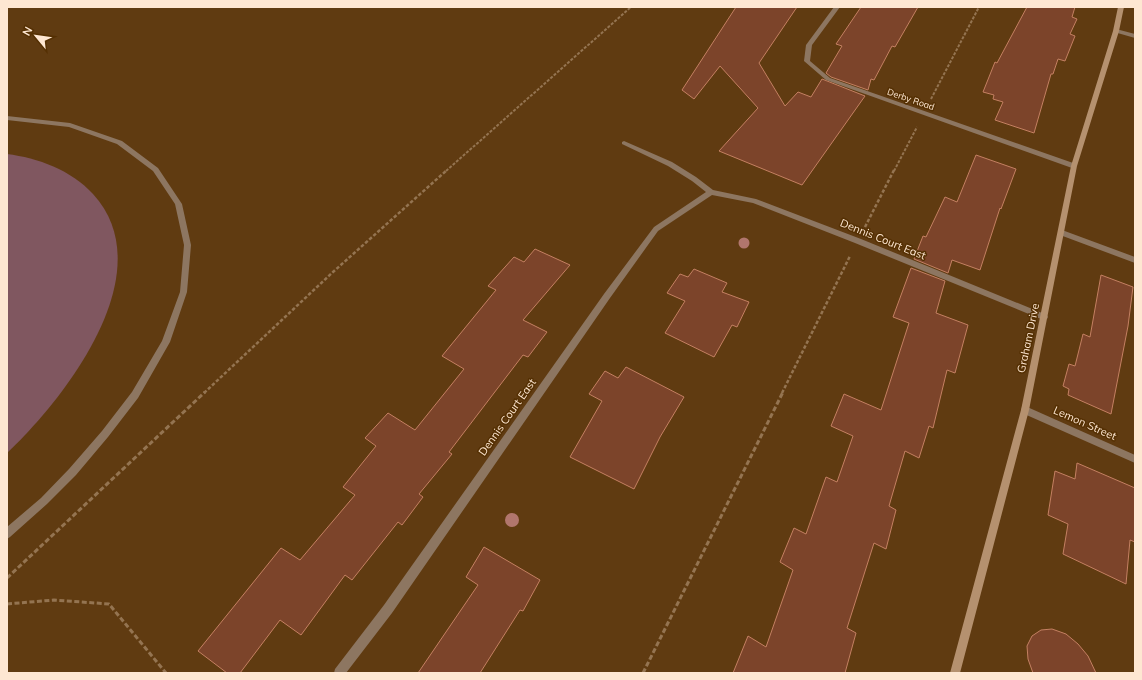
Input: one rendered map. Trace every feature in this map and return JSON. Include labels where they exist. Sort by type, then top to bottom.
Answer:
[{"type":"street","name":"Derby Road","points":[[837,7],[808,45],[807,61],[828,79],[1074,166]]},
{"type":"street","name":"Graham Drive","points":[[955,673],[1025,410],[1062,233],[1074,166],[1116,31],[1121,7]]},
{"type":"street","points":[[1116,31],[1135,36]]},
{"type":"street","points":[[7,118],[48,121],[72,125],[95,132],[134,150],[151,163],[164,177],[175,194],[183,213],[187,233],[188,255],[185,279],[179,305],[169,333],[155,362],[136,394],[112,427],[82,461],[49,496],[7,534]]},
{"type":"street","name":"Dennis Court East","points":[[624,143],[670,164],[711,192],[754,201],[858,241],[1044,317]]},
{"type":"street","name":"Dennis Court East","points":[[339,673],[388,609],[607,296],[656,229],[711,192]]},
{"type":"street","points":[[1062,233],[1135,260]]},
{"type":"street","name":"Lemon Street","points":[[1025,410],[1135,459]]},
{"type":"path","points":[[7,578],[333,272],[631,7]]},
{"type":"path","points":[[643,673],[858,241],[979,7]]},
{"type":"path","points":[[7,604],[54,600],[109,604],[166,673]]},
{"type":"shaded area","points":[[7,154],[53,166],[75,178],[93,194],[112,225],[118,260],[112,296],[98,332],[78,367],[55,400],[7,453]]},
{"type":"building","points":[[736,7],[797,7],[759,63],[785,106],[798,92],[811,97],[822,79],[865,96],[802,185],[719,151],[758,108],[720,66],[694,99],[682,90]]},
{"type":"building","points":[[861,7],[918,7],[895,47],[892,46],[874,80],[871,79],[868,90],[831,77],[826,73],[842,46],[836,44]]},
{"type":"building","points":[[1027,7],[1075,7],[1072,17],[1077,19],[1070,34],[1075,36],[1065,61],[1058,59],[1053,74],[1051,74],[1034,133],[995,120],[1003,102],[993,99],[994,95],[983,92],[995,62],[997,63]]},
{"type":"building","points":[[976,155],[1016,169],[1001,209],[1000,208],[980,270],[952,260],[948,273],[914,259],[923,236],[926,237],[945,197],[957,202]]},
{"type":"building","points":[[535,249],[570,265],[523,320],[547,332],[528,357],[523,355],[449,452],[452,454],[419,494],[423,497],[402,525],[398,522],[352,580],[345,575],[301,635],[280,620],[240,673],[227,673],[198,651],[281,548],[300,560],[355,495],[343,487],[376,446],[365,438],[388,413],[415,430],[464,369],[442,356],[496,290],[488,286],[514,257],[524,262]]},
{"type":"building","points":[[911,268],[945,281],[936,313],[968,325],[955,373],[947,370],[933,428],[929,426],[919,458],[905,451],[889,506],[896,510],[886,549],[874,543],[847,628],[856,633],[845,673],[733,673],[748,636],[766,647],[793,570],[780,562],[794,528],[806,534],[826,477],[837,482],[853,436],[831,426],[844,394],[881,410],[909,323],[893,317]]},
{"type":"building","points":[[694,269],[727,283],[722,292],[749,302],[737,327],[732,325],[714,357],[665,333],[685,301],[667,293],[680,274],[688,277]]},
{"type":"building","points":[[1101,275],[1133,287],[1128,326],[1111,414],[1068,395],[1069,389],[1063,386],[1069,364],[1075,366],[1083,334],[1090,337]]},
{"type":"building","points":[[626,367],[684,397],[660,437],[634,489],[570,457],[602,401],[589,394],[605,371],[618,378]]},
{"type":"building","points":[[1077,463],[1135,488],[1135,542],[1130,540],[1126,584],[1063,554],[1068,524],[1048,515],[1055,471],[1075,479]]},
{"type":"building","points":[[484,547],[540,580],[523,611],[520,610],[480,673],[418,673],[478,585],[466,577]]},
{"type":"building","points":[[1052,629],[1066,634],[1078,644],[1088,656],[1096,673],[1033,673],[1028,659],[1027,646],[1032,636],[1041,630]]}]
